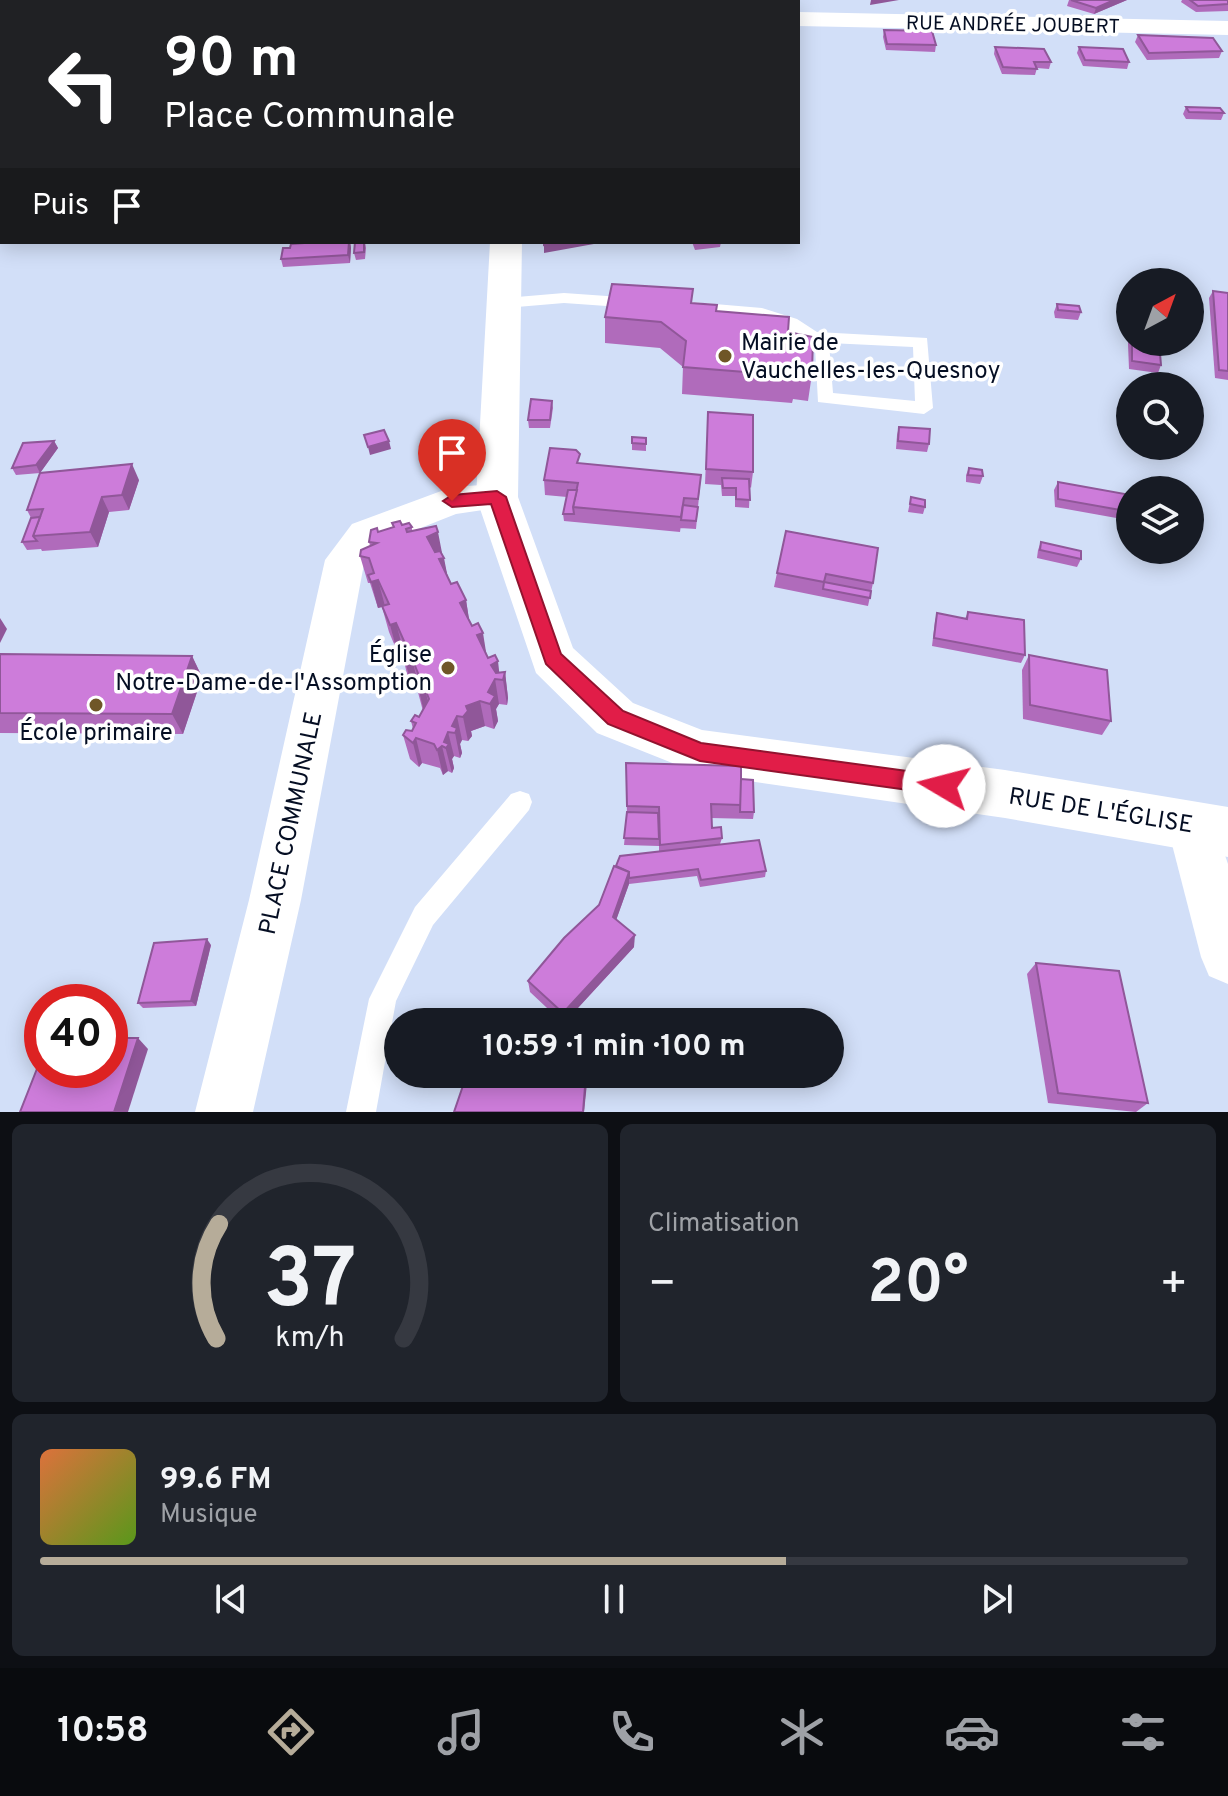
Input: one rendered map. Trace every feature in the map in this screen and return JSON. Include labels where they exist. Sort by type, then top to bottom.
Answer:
[{"type":"street","points":[[950,0],[988,25],[1032,0]]},
{"type":"street","name":"RUE ANDRÉE JOUBERT","points":[[800,19],[1228,28]]},
{"type":"street","points":[[497,497],[506,244]]},
{"type":"street","name":"RUE DE L'ÉGLISE","points":[[497,497],[553,659],[615,718],[700,752],[1005,794],[1210,829]]},
{"type":"street","name":"PLACE COMMUNALE","points":[[224,1112],[275,900],[345,560],[366,534],[452,501],[497,497]]},
{"type":"street","points":[[1210,829],[1228,957]]},
{"type":"lane","points":[[504,303],[564,298],[779,314],[802,326],[813,337],[823,346],[824,398],[924,408],[921,342],[813,337]]},
{"type":"lane","points":[[361,1112],[383,999],[424,916],[520,802]]},
{"type":"building","points":[[1071,0],[1114,0],[1096,8]]},
{"type":"building","points":[[1190,0],[1228,0],[1228,4],[1198,6]]},
{"type":"building","points":[[884,30],[932,31],[936,45],[887,44]]},
{"type":"building","points":[[1138,35],[1213,38],[1222,51],[1149,53]]},
{"type":"building","points":[[995,47],[1044,49],[1051,62],[1034,62],[1037,69],[1003,67]]},
{"type":"building","points":[[1079,47],[1123,49],[1129,62],[1085,60]]},
{"type":"building","points":[[1186,107],[1220,108],[1224,113],[1189,112]]},
{"type":"building","points":[[291,244],[349,244],[348,255],[281,259],[283,248],[290,248]]},
{"type":"building","points":[[355,244],[364,244],[364,252],[354,253]]},
{"type":"building","points":[[612,284],[693,289],[691,303],[717,305],[716,311],[789,317],[788,332],[813,337],[812,374],[797,373],[796,376],[683,367],[686,341],[661,322],[605,317]]},
{"type":"building","points":[[1213,291],[1228,293],[1228,371],[1219,370]]},
{"type":"building","points":[[1057,304],[1079,306],[1081,312],[1058,310]]},
{"type":"building","points":[[1132,356],[1160,356],[1161,365],[1132,361]]},
{"type":"building","points":[[531,399],[552,401],[550,420],[528,420]]},
{"type":"building","points":[[708,412],[753,415],[753,472],[706,469]]},
{"type":"building","points":[[899,427],[930,429],[929,444],[898,441]]},
{"type":"building","points":[[384,430],[389,441],[368,447],[364,435]]},
{"type":"building","points":[[632,437],[646,438],[646,444],[632,443]]},
{"type":"building","points":[[54,441],[36,465],[12,468],[23,443]]},
{"type":"building","points":[[550,448],[576,450],[580,454],[577,463],[701,475],[698,499],[684,498],[681,517],[573,507],[578,483],[544,480]]},
{"type":"building","points":[[132,464],[122,495],[102,497],[90,532],[33,536],[43,509],[27,510],[40,473]]},
{"type":"building","points":[[969,468],[982,470],[983,476],[968,475]]},
{"type":"building","points":[[722,478],[749,479],[750,500],[736,499],[736,488],[723,488]]},
{"type":"building","points":[[1058,482],[1116,492],[1116,509],[1058,499]]},
{"type":"building","points":[[568,490],[577,490],[574,514],[563,514]]},
{"type":"building","points":[[911,497],[925,500],[925,507],[910,504]]},
{"type":"building","points":[[683,505],[698,507],[696,521],[681,520]]},
{"type":"building","points":[[40,517],[33,536],[37,541],[22,542],[31,518]]},
{"type":"building","name":"Église Notre-Dame-de-l'Assomption","points":[[400,521],[402,525],[409,523],[412,527],[406,529],[407,532],[436,526],[438,532],[427,537],[435,552],[440,551],[444,558],[439,559],[451,584],[457,582],[466,600],[460,603],[472,626],[478,623],[483,633],[477,635],[488,658],[495,655],[498,661],[491,665],[496,673],[505,672],[503,680],[495,679],[488,692],[495,696],[490,704],[480,701],[466,706],[468,711],[463,717],[457,716],[452,726],[457,728],[455,733],[448,732],[444,742],[449,744],[437,750],[434,744],[416,738],[413,743],[403,735],[406,730],[412,731],[416,723],[411,721],[415,715],[419,717],[429,699],[425,689],[419,691],[416,683],[421,681],[412,658],[405,661],[402,653],[408,650],[396,623],[390,625],[382,606],[389,604],[378,580],[371,582],[368,575],[374,573],[369,558],[360,556],[361,550],[377,543],[369,542],[371,530],[377,528],[378,532],[394,527],[392,523]]},
{"type":"building","points":[[786,531],[878,548],[873,583],[826,574],[824,582],[777,573]]},
{"type":"building","points":[[1041,542],[1081,551],[1081,559],[1040,550]]},
{"type":"building","points":[[824,582],[871,591],[870,598],[823,589]]},
{"type":"building","points":[[968,612],[1024,620],[1025,655],[934,638],[937,613],[967,619]]},
{"type":"building","name":"École primaire","points":[[0,654],[192,656],[172,714],[0,713]]},
{"type":"building","points":[[1029,655],[1107,670],[1111,721],[1030,705]]},
{"type":"building","points":[[626,763],[741,766],[741,805],[711,804],[712,828],[721,827],[722,838],[660,845],[659,807],[627,806]]},
{"type":"building","points":[[741,779],[753,780],[754,812],[740,812]]},
{"type":"building","points":[[627,812],[658,813],[659,839],[624,838]]},
{"type":"building","points":[[759,840],[766,871],[701,880],[698,869],[629,878],[629,872],[616,866],[620,856]]},
{"type":"building","points":[[614,866],[629,872],[613,917],[635,935],[568,1008],[558,1008],[528,981],[564,938],[599,905]]},
{"type":"building","points":[[207,939],[191,1001],[138,1003],[154,943]]},
{"type":"building","points":[[1036,963],[1119,971],[1148,1103],[1058,1093]]},
{"type":"building","points":[[128,1038],[138,1038],[128,1069]]},
{"type":"building","points":[[29,1088],[122,1088],[114,1112],[20,1112]]},
{"type":"building","points":[[462,1088],[585,1088],[583,1112],[454,1112]]},
{"type":"place","name":"Mairie de Vauchelles-les-Quesnoy","points":[[725,356]]},
{"type":"place","name":"Église Notre-Dame-de-l'Assomption","points":[[448,668]]},
{"type":"place","name":"École primaire","points":[[96,705]]},
{"type":"route","points":[[452,501],[497,497],[553,659],[615,718],[700,752],[944,786]]}]
